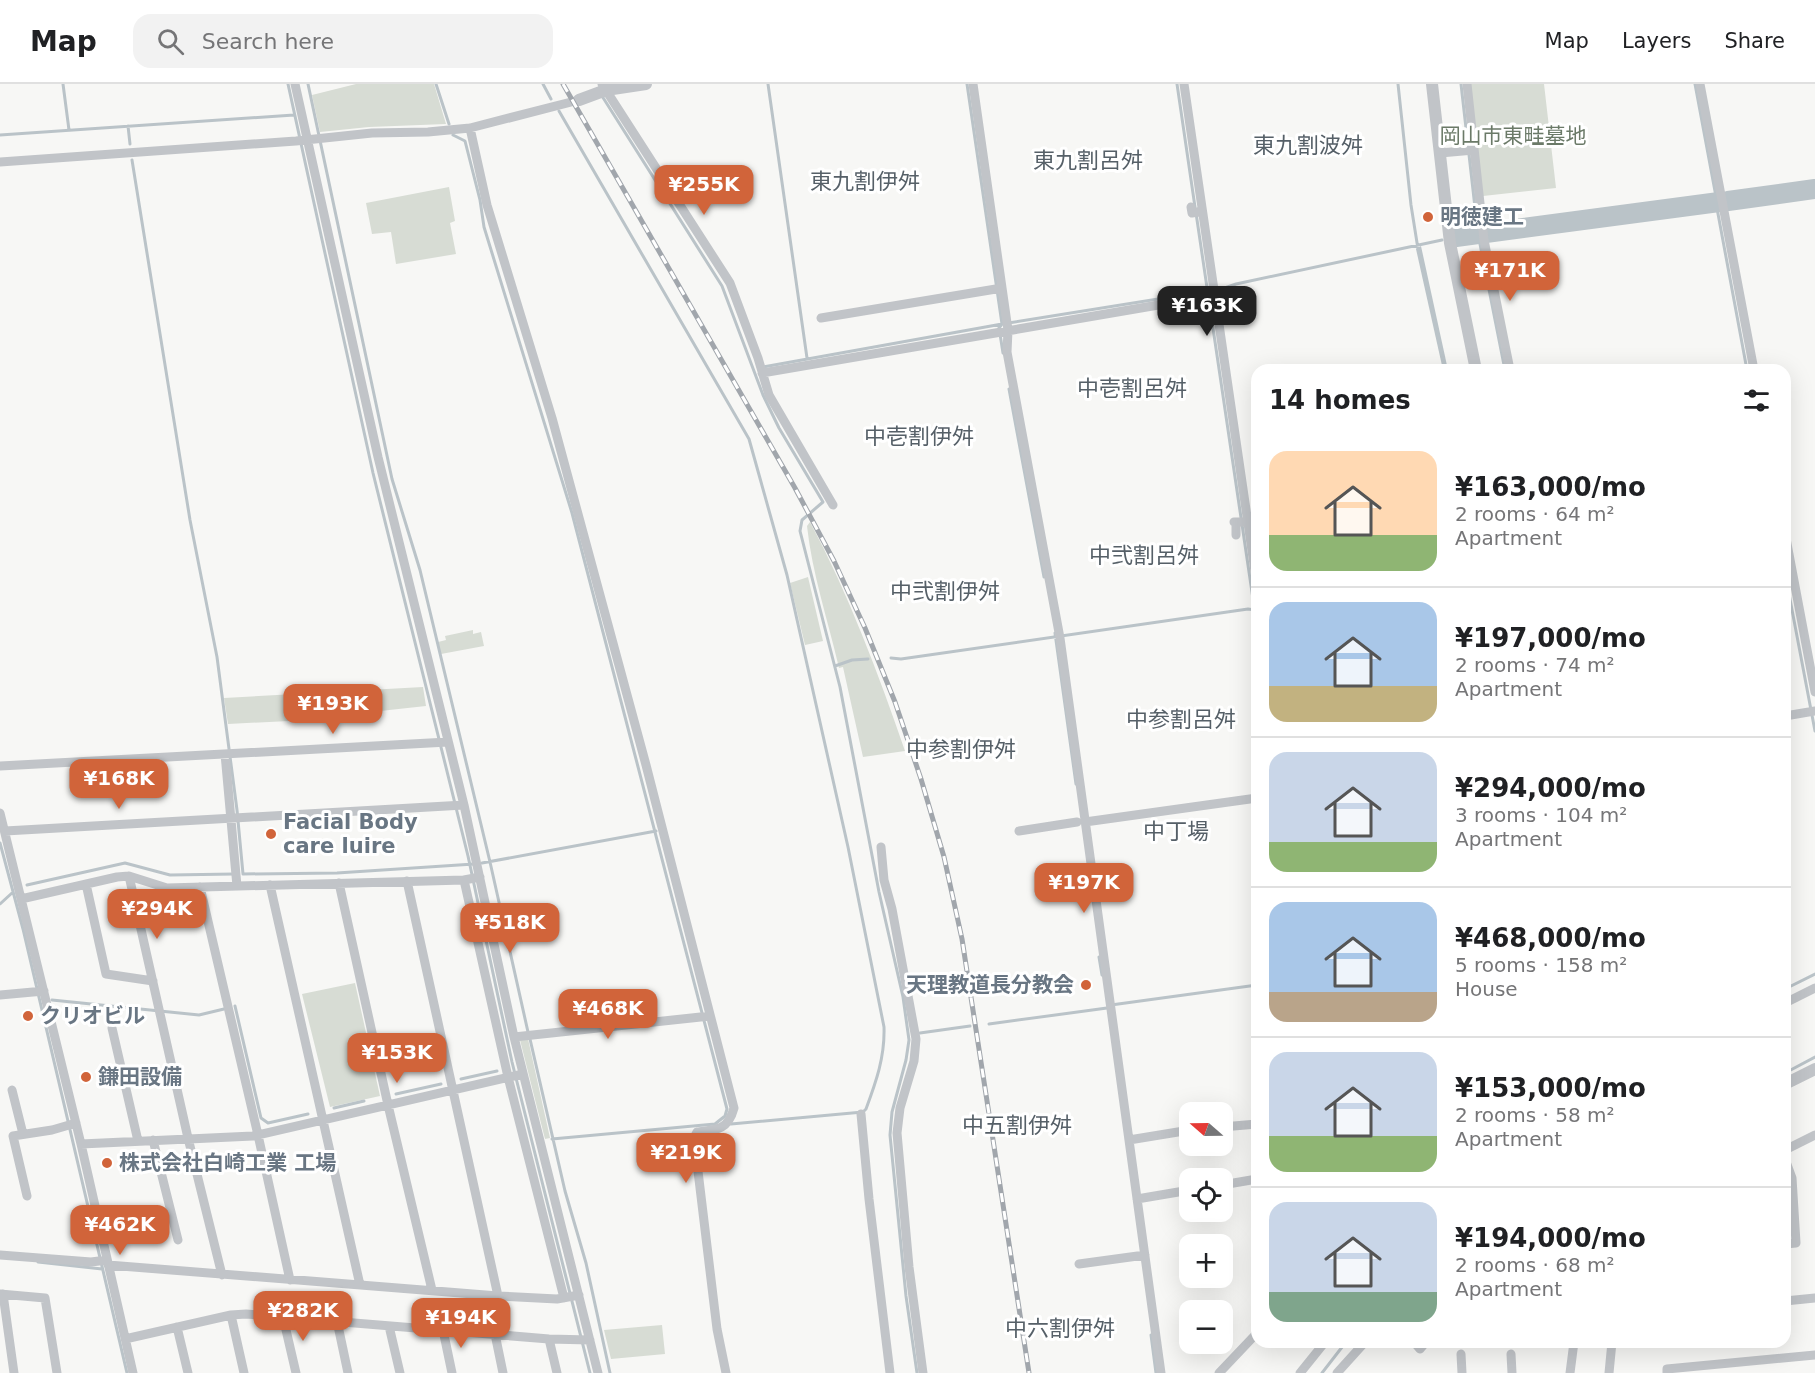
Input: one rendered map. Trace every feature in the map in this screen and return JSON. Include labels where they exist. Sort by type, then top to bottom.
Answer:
[{"type":"street","points":[[295,84],[458,805],[516,1075],[571,1297],[598,1373]]},
{"type":"street","points":[[0,162],[372,133],[428,132],[470,128],[576,101],[601,90],[646,84]]},
{"type":"street","points":[[973,84],[998,289],[1007,326],[1007,352],[1059,635],[1081,822],[1110,1004],[1137,1199],[1142,1255],[1161,1373]]},
{"type":"street","points":[[1184,84],[1195,212],[1241,500],[1241,523],[1251,562]]},
{"type":"street","points":[[1432,84],[1450,243],[1475,364]]},
{"type":"street","points":[[1467,84],[1470,150],[1483,233],[1509,364]]},
{"type":"street","points":[[1700,84],[1753,364]]},
{"type":"street","points":[[601,90],[729,283],[769,395],[833,505]]},
{"type":"street","points":[[470,128],[487,205],[565,464],[643,754],[705,1016],[734,1108],[731,1119],[719,1130],[697,1132],[694,1138],[717,1329],[726,1373]]},
{"type":"street","points":[[1440,153],[1470,150]]},
{"type":"street","points":[[821,318],[998,289]]},
{"type":"street","points":[[761,369],[1202,294]]},
{"type":"street","points":[[1236,535],[1241,523]]},
{"type":"street","points":[[1791,565],[1815,692]]},
{"type":"street","points":[[1791,715],[1812,712]]},
{"type":"street","points":[[0,766],[443,742]]},
{"type":"street","points":[[228,754],[235,817],[236,879]]},
{"type":"street","points":[[1019,831],[1251,799]]},
{"type":"street","points":[[5,831],[458,805]]},
{"type":"street","points":[[0,813],[71,1125],[81,1144],[104,1262],[133,1373]]},
{"type":"street","points":[[881,847],[884,880],[894,920],[916,1039],[914,1061],[900,1108],[897,1133],[909,1267],[923,1373]]},
{"type":"street","points":[[21,899],[129,876],[166,888],[200,887],[236,879],[270,885],[472,878]]},
{"type":"street","points":[[129,876],[188,1138],[222,1275]]},
{"type":"street","points":[[472,878],[514,1037],[516,1075],[571,1297]]},
{"type":"street","points":[[407,881],[498,1296]]},
{"type":"street","points":[[339,883],[432,1290]]},
{"type":"street","points":[[86,884],[106,974],[153,981]]},
{"type":"street","points":[[270,885],[360,1285]]},
{"type":"street","points":[[200,887],[290,1280]]},
{"type":"street","points":[[1791,1000],[1815,988]]},
{"type":"street","points":[[0,995],[40,992]]},
{"type":"street","points":[[514,1037],[705,1016]]},
{"type":"street","points":[[112,1028],[138,1141]]},
{"type":"street","points":[[1791,1081],[1815,1069]]},
{"type":"street","points":[[81,1144],[258,1135],[516,1075]]},
{"type":"street","points":[[12,1090],[23,1134]]},
{"type":"street","points":[[861,1114],[890,1373]]},
{"type":"street","points":[[27,1196],[12,1136],[71,1125]]},
{"type":"street","points":[[1233,1126],[1251,1125]]},
{"type":"street","points":[[1129,1140],[1179,1132]]},
{"type":"street","points":[[1791,1147],[1815,1135]]},
{"type":"street","points":[[153,1140],[178,1240]]},
{"type":"street","points":[[1233,1183],[1251,1180]]},
{"type":"street","points":[[1791,1186],[1796,1243],[1791,1243]]},
{"type":"street","points":[[1137,1199],[1179,1192]]},
{"type":"street","points":[[0,1254],[104,1262],[222,1275],[498,1296],[571,1297]]},
{"type":"street","points":[[1079,1264],[1142,1255]]},
{"type":"street","points":[[14,1373],[1,1294],[45,1298],[57,1373]]},
{"type":"street","points":[[1791,1300],[1815,1298]]},
{"type":"street","points":[[125,1339],[231,1315],[246,1314],[585,1340]]},
{"type":"street","points":[[231,1315],[244,1373]]},
{"type":"street","points":[[283,1317],[296,1373]]},
{"type":"street","points":[[337,1321],[348,1373]]},
{"type":"street","points":[[389,1326],[400,1373]]},
{"type":"street","points":[[177,1327],[188,1373]]},
{"type":"street","points":[[443,1330],[452,1373]]},
{"type":"street","points":[[495,1334],[503,1373]]},
{"type":"street","points":[[549,1339],[557,1373]]},
{"type":"street","points":[[1219,1373],[1251,1339]]},
{"type":"street","points":[[1300,1373],[1320,1348]]},
{"type":"street","points":[[1337,1373],[1360,1348]]},
{"type":"street","points":[[1570,1373],[1573,1348]]},
{"type":"street","points":[[1609,1373],[1611,1348]]},
{"type":"street","points":[[1461,1354],[1462,1373]]},
{"type":"street","points":[[1511,1354],[1512,1373]]},
{"type":"street","points":[[1667,1373],[1667,1369],[1815,1355]]},
{"type":"green space","points":[[356,84],[434,84],[446,124],[369,127],[320,132],[312,95]]},
{"type":"green space","name":"岡山市東畦墓地","points":[[1470,84],[1544,84],[1556,188],[1483,196]]},
{"type":"green space","points":[[449,187],[455,221],[450,223],[456,254],[396,264],[391,232],[372,234],[366,203]]},
{"type":"green space","points":[[810,522],[838,578],[862,635],[905,751],[863,757],[843,667],[839,668],[816,579],[807,526]]},
{"type":"green space","points":[[808,577],[823,641],[805,645],[790,583]]},
{"type":"green space","points":[[473,630],[473,634],[481,632],[484,646],[441,654],[438,642],[446,640],[445,636]]},
{"type":"green space","points":[[423,687],[426,706],[371,712],[370,717],[228,724],[224,698]]},
{"type":"green space","points":[[355,983],[380,1096],[330,1107],[302,994]]},
{"type":"green space","points":[[528,1039],[550,1138],[545,1139],[520,1040]]},
{"type":"green space","points":[[662,1325],[665,1354],[611,1359],[604,1330]]},
{"type":"shaded area","points":[[1421,246],[1447,364],[1442,364],[1416,249]]},
{"type":"waterway","points":[[63,84],[69,130]]},
{"type":"waterway","points":[[288,84],[373,473],[468,856],[512,1062],[590,1373]]},
{"type":"waterway","points":[[308,84],[392,479],[420,570],[528,1032]]},
{"type":"waterway","points":[[436,84],[449,124]]},
{"type":"waterway","points":[[543,84],[551,99]]},
{"type":"waterway","points":[[768,84],[807,358]]},
{"type":"waterway","points":[[967,84],[1002,324],[999,328]]},
{"type":"waterway","points":[[1177,84],[1195,207]]},
{"type":"waterway","points":[[1398,84],[1418,249]]},
{"type":"waterway","points":[[1461,84],[1478,234],[1504,364]]},
{"type":"waterway","points":[[1695,84],[1717,202]]},
{"type":"waterway","points":[[602,96],[722,286],[763,395],[779,428],[823,502],[802,520],[800,531],[840,687],[879,892],[903,997],[909,1040],[892,1112],[890,1135],[906,1296],[917,1373]]},
{"type":"waterway","points":[[559,111],[749,439],[787,575],[848,847],[884,1027],[879,1069],[863,1112],[731,1124]]},
{"type":"waterway","points":[[0,135],[294,115]]},
{"type":"waterway","points":[[128,126],[130,144]]},
{"type":"waterway","points":[[453,135],[465,141],[480,200],[484,227],[572,513],[727,1109],[725,1116],[715,1124],[552,1139]]},
{"type":"waterway","points":[[132,160],[190,520],[217,657],[243,874]]},
{"type":"waterway","points":[[1728,201],[1815,189]]},
{"type":"waterway","points":[[1456,237],[1719,202]]},
{"type":"waterway","points":[[1716,203],[1746,364]]},
{"type":"waterway","points":[[1196,213],[1251,585]]},
{"type":"waterway","points":[[1219,290],[1236,284],[1442,240]]},
{"type":"waterway","points":[[763,367],[1002,324],[1208,291]]},
{"type":"waterway","points":[[1000,334],[1003,353]]},
{"type":"waterway","points":[[1009,389],[1044,577]]},
{"type":"waterway","points":[[1791,605],[1815,731]]},
{"type":"waterway","points":[[891,658],[901,659],[1251,609]]},
{"type":"waterway","points":[[1055,633],[1076,784]]},
{"type":"waterway","points":[[835,666],[852,660],[868,659]]},
{"type":"waterway","points":[[482,863],[656,831]]},
{"type":"waterway","points":[[0,843],[23,929],[127,1373]]},
{"type":"waterway","points":[[27,885],[125,863],[170,875],[234,874]]},
{"type":"waterway","points":[[243,874],[337,873],[474,864]]},
{"type":"waterway","points":[[0,904],[12,893]]},
{"type":"waterway","points":[[1099,957],[1102,975]]},
{"type":"waterway","points":[[1791,986],[1815,974]]},
{"type":"waterway","points":[[1111,1005],[1251,986]]},
{"type":"waterway","points":[[52,1000],[199,1015],[224,1009]]},
{"type":"waterway","points":[[235,1006],[261,1118],[268,1123],[308,1114]]},
{"type":"waterway","points":[[989,1024],[1107,1008]]},
{"type":"waterway","points":[[920,1033],[970,1026]]},
{"type":"waterway","points":[[530,1039],[565,1191],[586,1263],[610,1373]]},
{"type":"waterway","points":[[1791,1070],[1815,1057]]},
{"type":"waterway","points":[[461,1079],[497,1071]]},
{"type":"waterway","points":[[396,1094],[441,1084]]},
{"type":"waterway","points":[[334,1108],[364,1101]]},
{"type":"waterway","points":[[38,1262],[102,1269]]},
{"type":"waterway","points":[[1151,1335],[1156,1373]]},
{"type":"waterway","points":[[1322,1373],[1341,1348]]},
{"type":"railway","points":[[563,84],[795,488],[834,561],[865,628],[895,702],[944,857],[962,939],[1029,1373]]},
{"type":"place","name":"明徳建工","points":[[1428,217]]},
{"type":"place","name":"Facial Body care luire","points":[[271,834]]},
{"type":"place","name":"天理教道長分教会","points":[[1086,985]]},
{"type":"place","name":"クリオビル","points":[[28,1016]]},
{"type":"place","name":"鎌田設備","points":[[86,1077]]},
{"type":"place","name":"株式会社白崎工業 工場","points":[[107,1163]]},
{"type":"district","name":"東九割波舛","points":[[1308,145]]},
{"type":"district","name":"東九割呂舛","points":[[1088,160]]},
{"type":"district","name":"東九割伊舛","points":[[865,181]]},
{"type":"district","name":"中壱割呂舛","points":[[1132,388]]},
{"type":"district","name":"中壱割伊舛","points":[[919,436]]},
{"type":"district","name":"中弐割呂舛","points":[[1144,555]]},
{"type":"district","name":"中弐割伊舛","points":[[945,591]]},
{"type":"district","name":"中参割呂舛","points":[[1181,719]]},
{"type":"district","name":"中参割伊舛","points":[[961,749]]},
{"type":"district","name":"中丁場","points":[[1176,831]]},
{"type":"district","name":"中五割伊舛","points":[[1017,1125]]},
{"type":"district","name":"中六割伊舛","points":[[1060,1328]]}]
